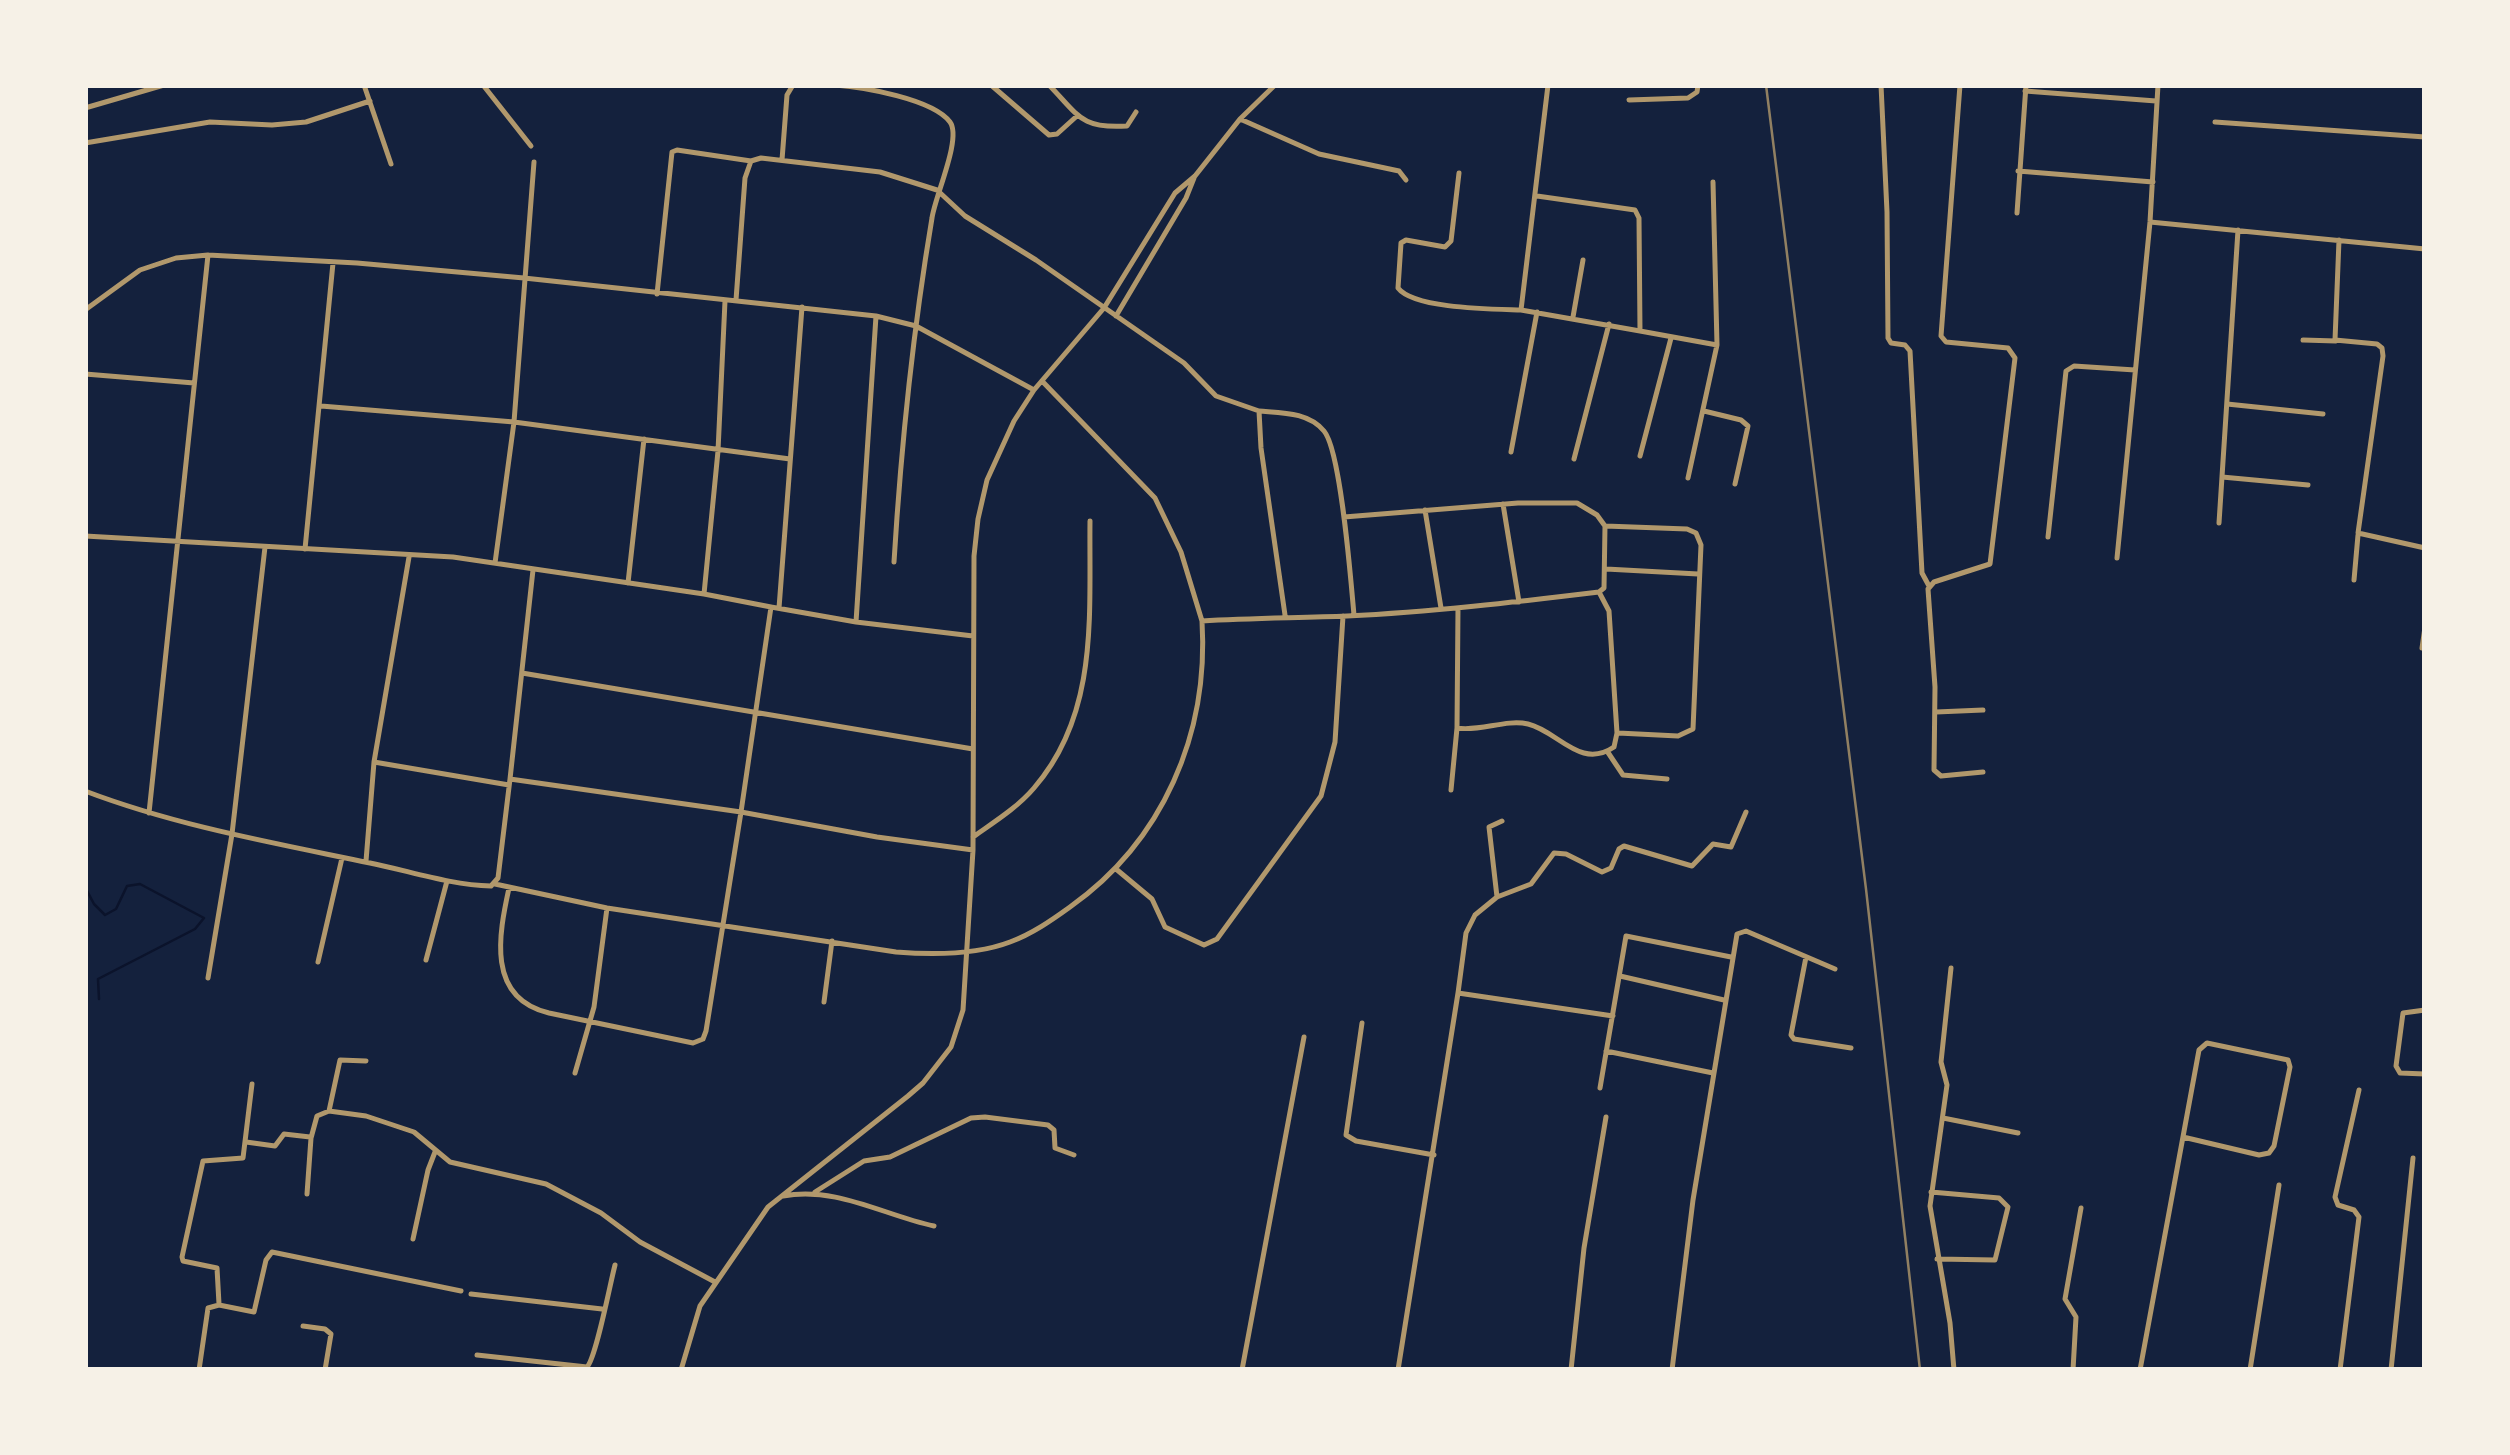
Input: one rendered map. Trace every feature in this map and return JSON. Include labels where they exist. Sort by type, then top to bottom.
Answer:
[{"type":"street","points":[[85,108],[164,85]]},
{"type":"street","points":[[364,85],[391,164]]},
{"type":"street","points":[[482,85],[531,146]]},
{"type":"street","points":[[782,160],[791,85]]},
{"type":"street","points":[[835,85],[891,92],[947,119],[954,131],[953,146],[937,190],[916,326],[894,562]]},
{"type":"street","points":[[991,85],[1049,134],[1057,134],[1078,115]]},
{"type":"street","points":[[1049,85],[1078,115],[1098,128],[1125,126],[1136,112]]},
{"type":"street","points":[[681,1370],[693,1320],[715,1282],[777,1197],[908,1096],[951,1047],[959,1027],[969,950],[974,850],[974,556],[987,480],[1006,436],[1034,390],[1104,308],[1175,194],[1275,85]]},
{"type":"street","points":[[1521,310],[1548,85]]},
{"type":"street","points":[[1629,100],[1688,98],[1698,85]]},
{"type":"street","points":[[1881,85],[1888,212],[1888,338],[1890,343],[1905,345],[1910,351],[1922,573],[1929,586],[1937,775],[1983,772]]},
{"type":"street","points":[[1929,586],[1990,564],[2015,358],[2008,348],[1946,342],[1941,336],[1960,85]]},
{"type":"street","points":[[2117,558],[2150,222],[2158,85]]},
{"type":"street","points":[[2018,213],[2025,88],[2156,101]]},
{"type":"street","points":[[85,144],[210,122],[306,122],[370,101]]},
{"type":"street","points":[[1240,119],[1318,154],[1399,171],[1406,180]]},
{"type":"street","points":[[2216,122],[2425,137]]},
{"type":"street","points":[[658,294],[672,152],[677,150],[880,172],[937,190],[965,216],[1184,363],[1222,400],[1259,411],[1298,415],[1325,432],[1344,517],[1354,616]]},
{"type":"street","points":[[736,300],[745,178],[751,161]]},
{"type":"street","points":[[495,562],[514,422],[534,162]]},
{"type":"street","points":[[2018,171],[2152,182]]},
{"type":"street","points":[[1459,172],[1452,241],[1445,247],[1406,240],[1401,243],[1398,288],[1405,296],[1450,305],[1573,317],[1716,344]]},
{"type":"street","points":[[1116,316],[1195,176]]},
{"type":"street","points":[[1688,478],[1716,344],[1713,182]]},
{"type":"street","points":[[1536,196],[1636,210],[1640,330]]},
{"type":"street","points":[[2150,222],[2425,249]]},
{"type":"street","points":[[2220,523],[2238,230]]},
{"type":"street","points":[[2336,341],[2333,329],[2339,240]]},
{"type":"street","points":[[85,310],[140,270],[176,258],[208,255],[524,278],[876,316],[916,326],[1034,390]]},
{"type":"street","points":[[149,812],[208,255]]},
{"type":"street","points":[[1573,317],[1584,260]]},
{"type":"street","points":[[304,549],[333,262]]},
{"type":"street","points":[[704,594],[718,451],[725,301]]},
{"type":"street","points":[[779,608],[802,308]]},
{"type":"street","points":[[1511,452],[1537,312]]},
{"type":"street","points":[[856,622],[876,316]]},
{"type":"street","points":[[1574,459],[1609,324]]},
{"type":"street","points":[[1640,456],[1671,338]]},
{"type":"street","points":[[2303,340],[2377,344],[2383,352],[2354,580]]},
{"type":"street","points":[[2048,537],[2066,372],[2074,366],[2135,370]]},
{"type":"street","points":[[85,374],[194,383]]},
{"type":"street","points":[[85,791],[232,834],[447,881],[495,884],[607,908],[923,954],[1008,943],[1070,908],[1116,869],[1159,814],[1178,778],[1191,738],[1203,644],[1202,621],[1181,552],[1154,498],[1042,381]]},
{"type":"street","points":[[2227,404],[2322,414]]},
{"type":"street","points":[[321,406],[514,422],[790,459]]},
{"type":"street","points":[[1259,411],[1260,448],[1285,616]]},
{"type":"street","points":[[1704,412],[1741,420],[1748,426],[1736,484]]},
{"type":"street","points":[[628,583],[644,439]]},
{"type":"street","points":[[2222,477],[2308,486]]},
{"type":"street","points":[[1202,621],[1354,616],[1519,602],[1599,592],[1604,588],[1605,526],[1597,515],[1576,504],[1503,504],[1344,517]]},
{"type":"street","points":[[1503,504],[1519,602]]},
{"type":"street","points":[[1425,510],[1441,608]]},
{"type":"street","points":[[973,837],[1033,790],[1068,738],[1078,713],[1088,632],[1090,521]]},
{"type":"street","points":[[1605,526],[1693,530],[1701,542],[1693,730],[1678,736],[1618,733]]},
{"type":"street","points":[[2358,535],[2425,548]]},
{"type":"street","points":[[85,536],[495,562],[856,622],[973,636]]},
{"type":"street","points":[[208,978],[232,834],[265,547]]},
{"type":"street","points":[[366,862],[374,762],[410,557]]},
{"type":"street","points":[[1606,569],[1699,574]]},
{"type":"street","points":[[495,884],[533,570]]},
{"type":"street","points":[[1457,728],[1524,724],[1541,729],[1573,750],[1591,754],[1614,747],[1618,733],[1609,611],[1599,592]]},
{"type":"street","points":[[509,888],[498,953],[508,982],[523,1001],[536,1010],[591,1022],[693,1042],[703,1039],[724,925],[771,606]]},
{"type":"street","points":[[1451,790],[1457,728],[1458,606]]},
{"type":"street","points":[[1116,869],[1152,899],[1168,928],[1204,946],[1217,939],[1320,796],[1335,742],[1343,616]]},
{"type":"street","points":[[2422,648],[2425,627]]},
{"type":"street","points":[[522,673],[973,749]]},
{"type":"street","points":[[1936,712],[1983,710]]},
{"type":"street","points":[[1607,752],[1623,775],[1667,779]]},
{"type":"street","points":[[374,762],[741,812],[974,850]]},
{"type":"street","points":[[1398,1370],[1466,933],[1476,915],[1497,897],[1531,884],[1558,852],[1602,872],[1611,868],[1618,849],[1624,846],[1694,865],[1713,844],[1730,847],[1746,812]]},
{"type":"street","points":[[1497,897],[1489,827],[1502,822]]},
{"type":"street","points":[[318,962],[342,858]]},
{"type":"street","points":[[426,960],[447,881]]},
{"type":"street","points":[[575,1073],[591,1022],[607,908]]},
{"type":"street","points":[[1672,1370],[1693,1200],[1737,934],[1742,930],[1835,968]]},
{"type":"street","points":[[1600,1088],[1626,936],[1732,957]]},
{"type":"street","points":[[824,1002],[832,942]]},
{"type":"street","points":[[1806,957],[1790,1035],[1794,1039],[1851,1048]]},
{"type":"street","points":[[1952,968],[1940,1062],[1947,1082],[1930,1192],[1954,1370]]},
{"type":"street","points":[[1620,976],[1725,1000]]},
{"type":"street","points":[[1458,993],[1612,1016]]},
{"type":"street","points":[[2425,1010],[2403,1013],[2396,1066],[2400,1073],[2425,1074]]},
{"type":"street","points":[[1362,1023],[1346,1136],[1434,1154]]},
{"type":"street","points":[[1242,1370],[1304,1037]]},
{"type":"street","points":[[2140,1370],[2182,1137],[2197,1055],[2204,1043],[2288,1060],[2290,1068],[2279,1123],[2269,1153],[2259,1155],[2182,1137]]},
{"type":"street","points":[[1606,1052],[1713,1072]]},
{"type":"street","points":[[330,1112],[340,1060],[366,1061]]},
{"type":"street","points":[[219,1306],[219,1270],[184,1261],[182,1257],[203,1161],[241,1161],[252,1084]]},
{"type":"street","points":[[2340,1370],[2358,1216],[2335,1200],[2359,1090]]},
{"type":"street","points":[[307,1194],[310,1138],[316,1116],[330,1112],[366,1116],[420,1136],[450,1162],[546,1184],[601,1213],[640,1242],[715,1282]]},
{"type":"street","points":[[814,1192],[859,1164],[890,1157],[977,1116],[1048,1125],[1054,1130],[1055,1148],[1074,1155]]},
{"type":"street","points":[[1572,1370],[1584,1248],[1606,1117]]},
{"type":"street","points":[[1943,1118],[2018,1133]]},
{"type":"street","points":[[246,1142],[272,1146],[284,1134],[310,1138]]},
{"type":"street","points":[[413,1238],[428,1170],[436,1152]]},
{"type":"street","points":[[2391,1370],[2412,1158]]},
{"type":"street","points":[[2250,1370],[2279,1185]]},
{"type":"street","points":[[777,1197],[814,1192],[862,1202],[896,1217],[934,1226]]},
{"type":"street","points":[[1930,1192],[1999,1198],[2008,1207],[1995,1260],[1938,1259]]},
{"type":"street","points":[[2073,1370],[2076,1318],[2065,1299],[2081,1208]]},
{"type":"street","points":[[199,1370],[207,1310],[219,1306],[254,1312],[266,1260],[272,1252],[461,1291]]},
{"type":"street","points":[[477,1355],[587,1368],[594,1357],[615,1264]]},
{"type":"street","points":[[471,1294],[602,1310]]},
{"type":"street","points":[[302,1326],[326,1329],[330,1334],[326,1370]]},
{"type":"street","points":[[516,1370],[518,1361]]},
{"type":"waterway","points":[[85,887],[105,915],[116,909],[127,886],[140,884],[204,918],[195,929],[98,979],[99,999]]},
{"type":"railway","points":[[1766,85],[1866,889],[1920,1370]]}]
